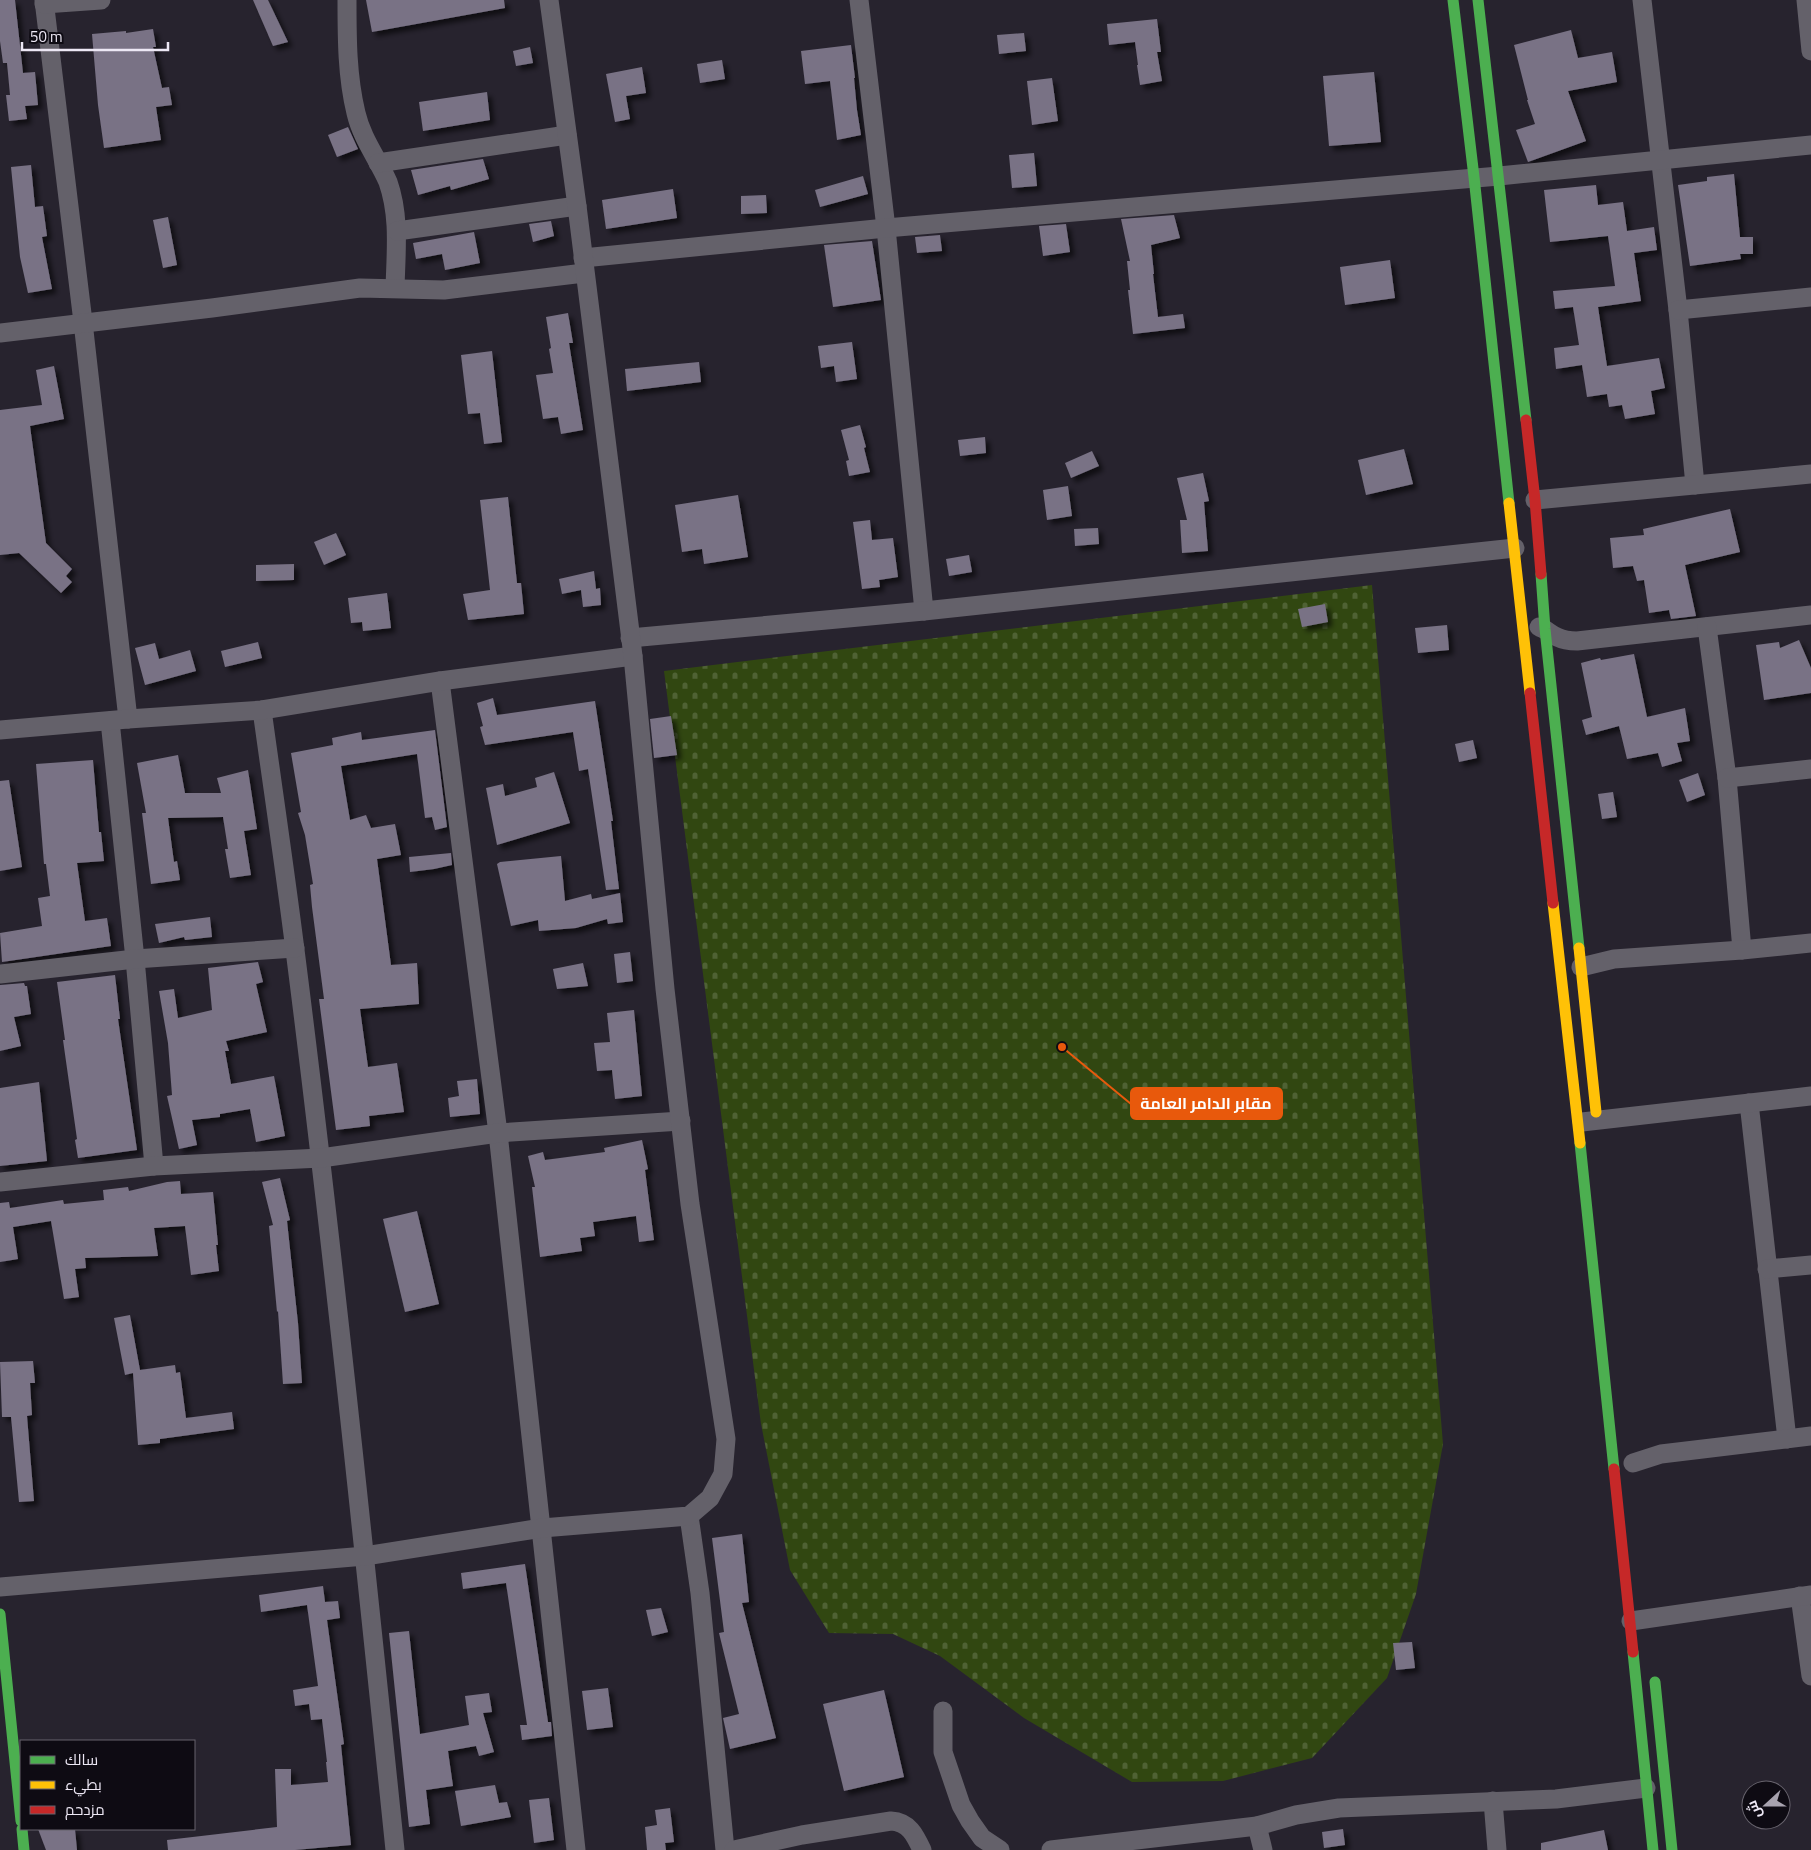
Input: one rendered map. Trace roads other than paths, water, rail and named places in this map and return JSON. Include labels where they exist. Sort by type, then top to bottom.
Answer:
[{"type":"main road","points":[[1453,0],[1578,1122],[1644,1620],[1646,1788],[1653,1850]]},
{"type":"main road","points":[[1478,0],[1535,500],[1545,629],[1597,1126]]},
{"type":"main road","points":[[0,1614],[20,1811]]},
{"type":"main road","points":[[1654,1669],[1672,1850]]},
{"type":"main road","points":[[22,1830],[24,1850]]},
{"type":"street","points":[[101,0],[44,2],[83,322],[119,720],[135,959],[154,1166]]},
{"type":"street","points":[[347,0],[348,65],[356,115],[365,139],[387,182],[394,202],[397,231],[395,288]]},
{"type":"street","points":[[0,1587],[365,1556],[542,1528],[689,1516],[710,1498],[723,1474],[726,1439],[690,1204],[665,989],[631,647],[577,206],[549,0]]},
{"type":"street","points":[[860,0],[886,228],[924,611]]},
{"type":"street","points":[[1642,0],[1678,310],[1695,485]]},
{"type":"street","points":[[1806,0],[1811,51]]},
{"type":"street","points":[[378,163],[567,135]]},
{"type":"street","points":[[0,333],[360,288],[444,290],[584,265],[886,228],[1499,176],[1811,145]]},
{"type":"street","points":[[397,231],[577,206]]},
{"type":"street","points":[[1678,310],[1811,297]]},
{"type":"street","points":[[1535,500],[1811,474]]},
{"type":"street","points":[[0,730],[262,710],[631,647],[924,611],[1515,548]]},
{"type":"street","points":[[1523,624],[1545,629],[1555,637],[1564,640],[1577,641],[1811,615]]},
{"type":"street","points":[[1707,627],[1727,778],[1742,950]]},
{"type":"street","points":[[440,681],[498,1133],[576,1850]]},
{"type":"street","points":[[262,710],[295,948],[320,1158],[365,1556],[395,1850]]},
{"type":"street","points":[[1727,778],[1811,769]]},
{"type":"street","points":[[1581,967],[1614,959],[1811,943]]},
{"type":"street","points":[[0,974],[135,959],[295,948]]},
{"type":"street","points":[[1578,1122],[1597,1126],[1749,1103],[1811,1096]]},
{"type":"street","points":[[1749,1103],[1787,1438]]},
{"type":"street","points":[[0,1182],[154,1166],[320,1158],[498,1133],[681,1121]]},
{"type":"street","points":[[1767,1269],[1811,1265]]},
{"type":"street","points":[[1633,1463],[1660,1454],[1811,1436]]},
{"type":"street","points":[[689,1516],[700,1593],[725,1850]]},
{"type":"street","points":[[1644,1620],[1806,1596],[1811,1676]]},
{"type":"street","points":[[943,1711],[943,1752],[961,1805],[982,1838],[1000,1850]]},
{"type":"street","points":[[1051,1850],[1257,1826],[1296,1814],[1340,1808],[1556,1799],[1646,1788]]},
{"type":"street","points":[[1493,1801],[1497,1850]]},
{"type":"street","points":[[734,1850],[802,1835],[900,1822],[908,1826],[922,1850]]},
{"type":"street","points":[[1257,1826],[1263,1850]]},
{"type":"place","name":"مقابر الدامر العامة","points":[[1062,1047]]}]
